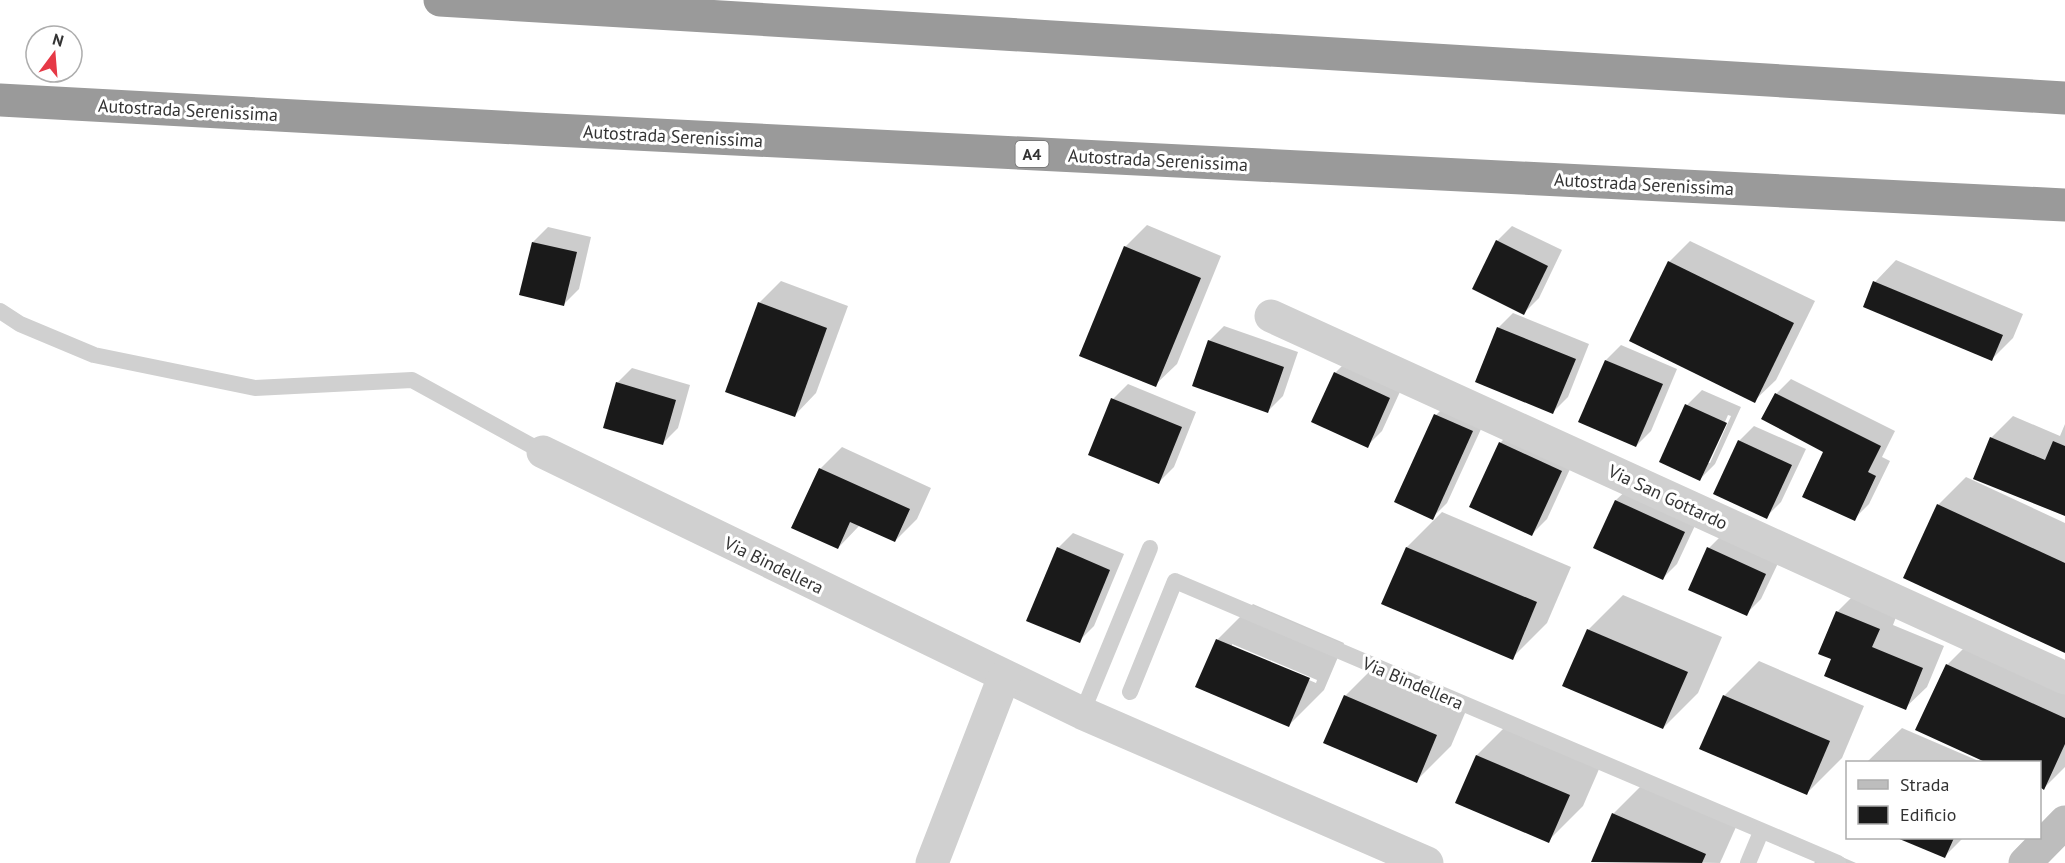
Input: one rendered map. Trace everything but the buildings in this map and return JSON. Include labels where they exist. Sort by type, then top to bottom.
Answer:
[{"type":"highway","points":[[440,0],[2065,98]]},
{"type":"highway","name":"Autostrada Serenissima","points":[[0,100],[523,129],[2065,205]]},
{"type":"main road","points":[[2025,863],[2065,822]]},
{"type":"street","name":"Via San Gottardo","points":[[1271,316],[2065,678]]},
{"type":"street","name":"Via Bindellera","points":[[543,452],[1004,677],[1427,863]]},
{"type":"street","points":[[932,863],[1004,677]]},
{"type":"lane","points":[[0,311],[20,324],[94,355],[255,388],[412,380],[543,452]]},
{"type":"lane","points":[[1082,713],[1150,548]]},
{"type":"lane","name":"Via Bindellera","points":[[1130,692],[1175,581],[1838,863]]},
{"type":"lane","points":[[1748,863],[1761,832]]}]
